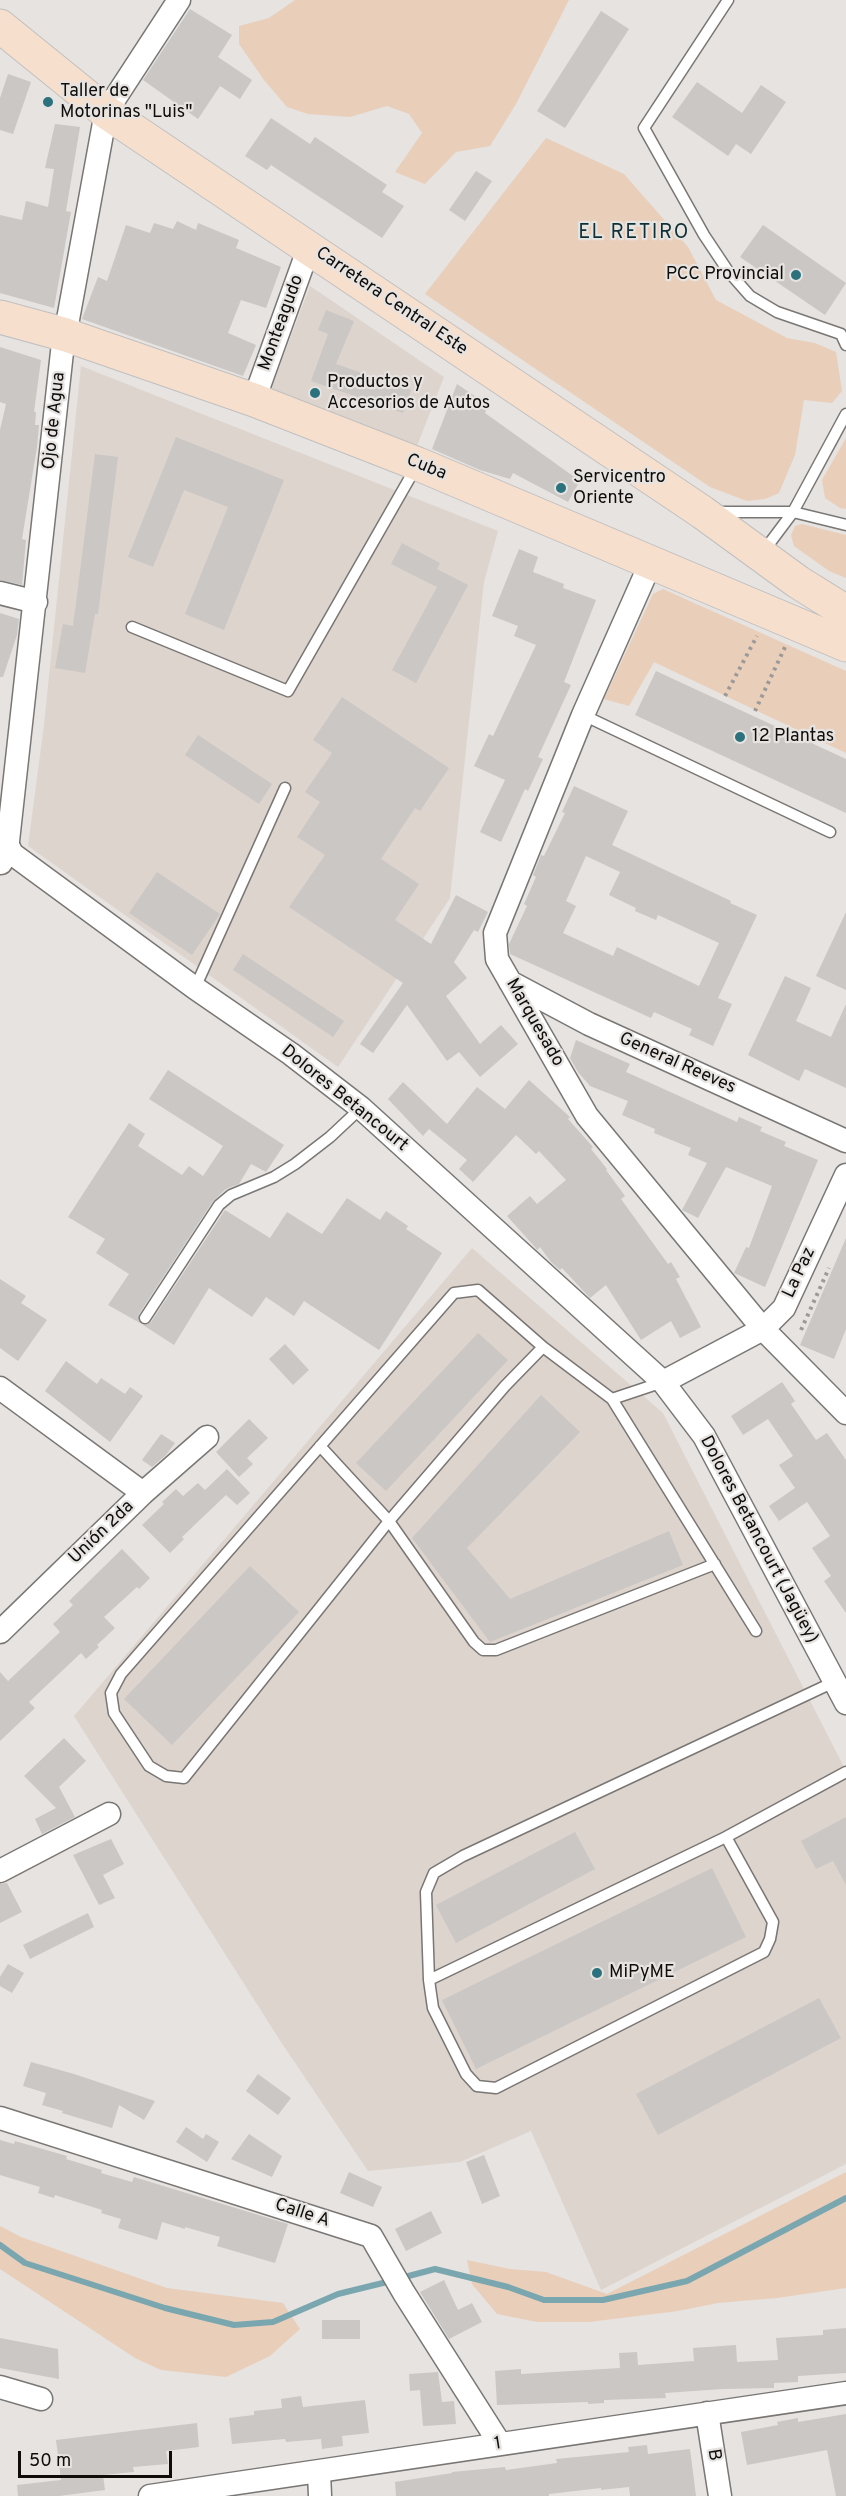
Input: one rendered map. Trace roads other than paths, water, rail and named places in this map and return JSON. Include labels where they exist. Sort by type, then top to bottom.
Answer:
[{"type":"main road","name":"Carretera Central Este","points":[[0,26],[106,112],[702,512],[798,582],[845,633]]},
{"type":"main road","name":"Cuba","points":[[0,317],[66,335],[254,400],[418,464],[741,601],[775,632],[845,633]]},
{"type":"main road","points":[[741,601],[761,555]]},
{"type":"main road","points":[[775,632],[798,582]]},
{"type":"street","name":"Ojo de Agua","points":[[2,854],[36,602],[62,352],[106,112],[179,0]]},
{"type":"street","name":"Monteagudo","points":[[254,400],[309,247]]},
{"type":"street","name":"Marquesado","points":[[651,562],[583,715],[495,933],[497,959],[586,1116],[763,1329],[846,1413]]},
{"type":"street","points":[[0,593],[36,602]]},
{"type":"street","name":"Dolores Betancourt","points":[[2,854],[291,1054],[361,1108],[663,1382]]},
{"type":"street","name":"General Reeves","points":[[510,982],[589,1024],[846,1141]]},
{"type":"street","name":"La Paz","points":[[663,1382],[763,1329],[784,1308],[846,1175]]},
{"type":"street","name":"Dolores Betancourt (Jagüey)","points":[[663,1382],[704,1436],[846,1702]]},
{"type":"street","points":[[0,1388],[143,1493]]},
{"type":"street","name":"Unión 2da","points":[[0,1632],[143,1493],[207,1437]]},
{"type":"street","points":[[0,1871],[110,1814]]},
{"type":"street","name":"Calle A","points":[[0,2118],[371,2236],[404,2294],[500,2444]]},
{"type":"street","points":[[0,2387],[41,2399]]},
{"type":"street","name":"1","points":[[155,2495],[846,2393]]},
{"type":"street","name":"B","points":[[706,2413],[720,2496]]},
{"type":"street","points":[[319,2472],[320,2496]]},
{"type":"lane","points":[[729,0],[644,128],[704,235],[728,271],[750,296],[777,312],[841,334],[846,345]]},
{"type":"lane","points":[[761,555],[794,512],[846,414]]},
{"type":"lane","points":[[132,627],[288,691],[418,464]]},
{"type":"lane","points":[[702,512],[794,512],[846,525]]},
{"type":"lane","points":[[583,715],[830,832]]},
{"type":"lane","points":[[195,988],[285,788]]},
{"type":"lane","points":[[145,1318],[219,1205],[231,1195],[274,1177],[295,1164],[330,1137],[361,1108]]},
{"type":"lane","points":[[543,1347],[505,1386],[389,1521],[184,1778],[166,1776],[149,1766],[114,1713],[111,1693],[121,1674],[454,1293],[478,1290],[543,1347],[612,1399],[756,1631]]},
{"type":"lane","points":[[612,1399],[663,1382]]},
{"type":"lane","points":[[320,1446],[389,1521],[474,1642],[483,1650],[496,1650],[715,1564]]},
{"type":"lane","points":[[726,1837],[773,1922],[770,1939],[764,1952],[496,2088],[477,2086],[466,2074],[433,2008],[429,1980],[426,1892],[434,1873],[463,1856],[834,1682]]},
{"type":"lane","points":[[429,1980],[726,1837],[846,1772]]},
{"type":"waterway","points":[[401,2278],[435,2269],[508,2287],[544,2300],[603,2300],[687,2281],[846,2198]]},
{"type":"waterway","points":[[0,2245],[25,2263],[165,2308],[234,2325],[273,2322],[338,2294],[391,2281]]},
{"type":"place","name":"Taller de Motorinas \"Luis\"","points":[[48,102]]},
{"type":"place","name":"PCC Provincial","points":[[796,275]]},
{"type":"place","name":"Productos y Accesorios de Autos","points":[[315,393]]},
{"type":"place","name":"Servicentro Oriente","points":[[561,488]]},
{"type":"place","name":"12 Plantas","points":[[740,737]]},
{"type":"place","name":"MiPyME","points":[[597,1973]]},
{"type":"district","name":"EL RETIRO","points":[[634,234]]}]
